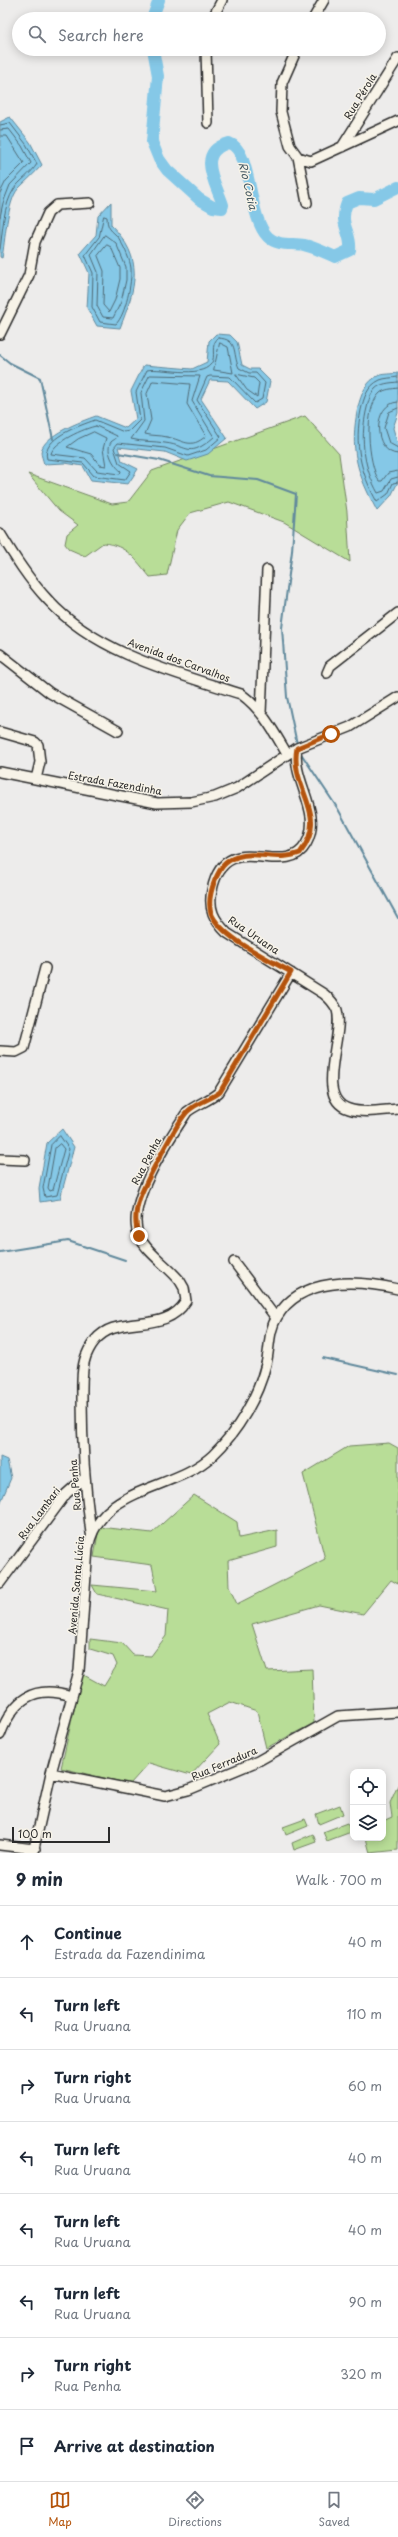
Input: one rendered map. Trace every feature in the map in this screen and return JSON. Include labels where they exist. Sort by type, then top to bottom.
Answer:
[{"type":"street","points":[[216,12],[222,0]]},
{"type":"street","points":[[317,12],[324,0]]},
{"type":"street","points":[[206,56],[208,123]]},
{"type":"street","points":[[293,56],[287,68],[280,99],[281,112],[290,146],[298,157],[308,204]]},
{"type":"street","name":"Rua Pérola","points":[[342,147],[398,58]]},
{"type":"street","points":[[298,157],[311,161],[398,121]]},
{"type":"street","points":[[0,334],[29,275],[35,242],[48,213],[57,205],[90,203]]},
{"type":"street","name":"Avenida dos Carvalhos","points":[[0,532],[30,580],[48,601],[72,622],[102,641],[132,656],[241,694],[253,702],[262,713],[287,754]]},
{"type":"street","points":[[262,713],[267,570]]},
{"type":"street","points":[[327,674],[330,666],[398,613]]},
{"type":"street","points":[[0,654],[50,693],[118,731]]},
{"type":"street","points":[[287,754],[299,747],[350,727],[398,697]]},
{"type":"street","points":[[0,732],[35,742],[38,746],[40,762],[36,779]]},
{"type":"street","name":"Rua Uruana","points":[[299,747],[296,767],[313,823],[306,845],[300,853],[291,857],[278,858],[248,855],[228,860],[221,867],[210,900],[211,913],[217,923],[228,933],[324,994],[337,1010],[339,1020],[332,1071],[332,1088],[338,1101],[348,1109],[359,1111],[398,1109]]},
{"type":"street","name":"Estrada Fazendinha","points":[[0,772],[157,802],[191,802],[215,797],[237,788],[287,754]]},
{"type":"street","points":[[0,1051],[16,1052],[24,1048],[45,968]]},
{"type":"street","name":"Rua Penha","points":[[91,1533],[84,1478],[82,1376],[85,1358],[91,1346],[108,1330],[170,1318],[182,1308],[186,1302],[184,1288],[180,1281],[139,1236],[135,1226],[139,1199],[187,1112],[195,1106],[211,1099],[220,1092],[291,972]]},
{"type":"street","points":[[0,1159],[25,1160]]},
{"type":"street","points":[[234,1262],[276,1318],[296,1298],[318,1287],[352,1283],[398,1289]]},
{"type":"street","name":"Avenida Santa Lúcia","points":[[34,1851],[51,1773],[79,1671],[82,1644],[85,1576],[91,1533],[97,1522],[120,1501],[204,1463],[223,1445],[245,1414],[259,1387],[276,1318]]},
{"type":"street","name":"Rua Lambari","points":[[0,1583],[66,1494],[84,1478]]},
{"type":"street","points":[[0,1735],[7,1716],[23,1700],[35,1692],[48,1690],[71,1696]]},
{"type":"street","name":"Rua Ferradura","points":[[51,1773],[165,1796],[178,1794],[258,1760],[338,1716],[398,1712]]},
{"type":"street","points":[[0,1845],[34,1851]]},
{"type":"green space","points":[[305,416],[339,454],[347,512],[350,562],[284,522],[229,502],[190,513],[177,530],[167,575],[150,577],[130,554],[125,550],[111,544],[103,543],[85,556],[69,549],[65,544],[67,534],[78,525],[59,511],[28,474],[112,504],[128,502],[152,471]]},
{"type":"green space","points":[[389,1443],[398,1448],[398,1584],[391,1580],[363,1614],[319,1605],[252,1624],[267,1671],[312,1669],[314,1723],[266,1748],[257,1711],[230,1702],[207,1714],[220,1744],[191,1775],[149,1763],[130,1784],[61,1768],[82,1674],[104,1686],[117,1665],[113,1656],[90,1649],[90,1639],[122,1643],[133,1655],[151,1656],[166,1636],[168,1610],[97,1594],[92,1585],[157,1591],[152,1565],[94,1557],[99,1527],[152,1533],[194,1495],[237,1522],[239,1538],[277,1530],[277,1547],[228,1561],[229,1587],[237,1604],[325,1559],[303,1474],[349,1446]]},
{"type":"green space","points":[[398,1785],[398,1850],[370,1853],[367,1841],[386,1841],[386,1820],[392,1817],[390,1803]]},
{"type":"green space","points":[[340,1805],[343,1814],[319,1824],[316,1814]]},
{"type":"green space","points":[[305,1819],[308,1826],[286,1835],[283,1827]]},
{"type":"green space","points":[[347,1823],[350,1830],[350,1832],[327,1841],[323,1832]]},
{"type":"green space","points":[[313,1834],[316,1842],[294,1850],[292,1843]]},
{"type":"water","points":[[10,117],[30,142],[42,165],[14,195],[7,222],[2,258],[0,257],[0,122]]},
{"type":"water","points":[[111,202],[111,225],[122,238],[129,250],[133,262],[134,274],[130,299],[120,328],[97,326],[87,308],[89,273],[80,253],[96,235],[98,216]]},
{"type":"water","points":[[216,334],[230,335],[237,342],[242,365],[250,369],[258,369],[270,381],[266,402],[255,409],[228,381],[210,380],[201,399],[227,438],[208,454],[187,461],[165,452],[118,447],[122,461],[138,469],[128,484],[91,480],[83,466],[65,463],[44,464],[41,452],[43,446],[56,434],[73,425],[96,416],[126,428],[136,419],[131,391],[144,365],[192,369],[207,362],[209,341]]},
{"type":"water","points":[[398,373],[398,413],[393,428],[398,445],[398,482],[391,496],[377,511],[364,485],[357,461],[354,436],[355,422],[361,398],[365,388],[371,380],[380,375]]},
{"type":"water","points":[[62,1129],[74,1147],[60,1199],[40,1202],[39,1188],[47,1143]]},
{"type":"water","points":[[0,1457],[7,1460],[11,1478],[0,1504]]},
{"type":"waterway","name":"Rio Cotia","points":[[155,12],[159,0]]},
{"type":"waterway","name":"Rio Cotia","points":[[154,56],[158,76],[152,142],[159,159],[167,170],[199,199],[213,207],[222,208],[223,205],[213,179],[210,161],[212,154],[218,147],[229,143],[237,148],[246,171],[256,215],[261,227],[272,240],[285,244],[299,244],[308,246],[335,257],[350,250],[350,243],[344,217],[347,203],[359,198],[374,199],[398,187]]},
{"type":"waterway","points":[[0,355],[10,363],[40,378],[53,439]]},
{"type":"waterway","points":[[118,453],[159,460],[209,476],[258,480],[296,494],[292,551],[282,628],[287,697],[297,744]]},
{"type":"waterway","points":[[300,752],[338,809],[398,918]]},
{"type":"waterway","points":[[0,1252],[68,1241],[125,1260]]},
{"type":"waterway","points":[[323,1358],[398,1375]]},
{"type":"route","points":[[139,1236],[135,1226],[139,1199],[174,1131],[187,1112],[195,1106],[211,1099],[220,1092],[291,972],[228,933],[217,923],[211,913],[210,900],[213,887],[221,867],[228,860],[238,856],[248,855],[278,858],[291,857],[300,853],[306,845],[313,823],[296,767],[295,758],[297,748],[331,734]]}]
